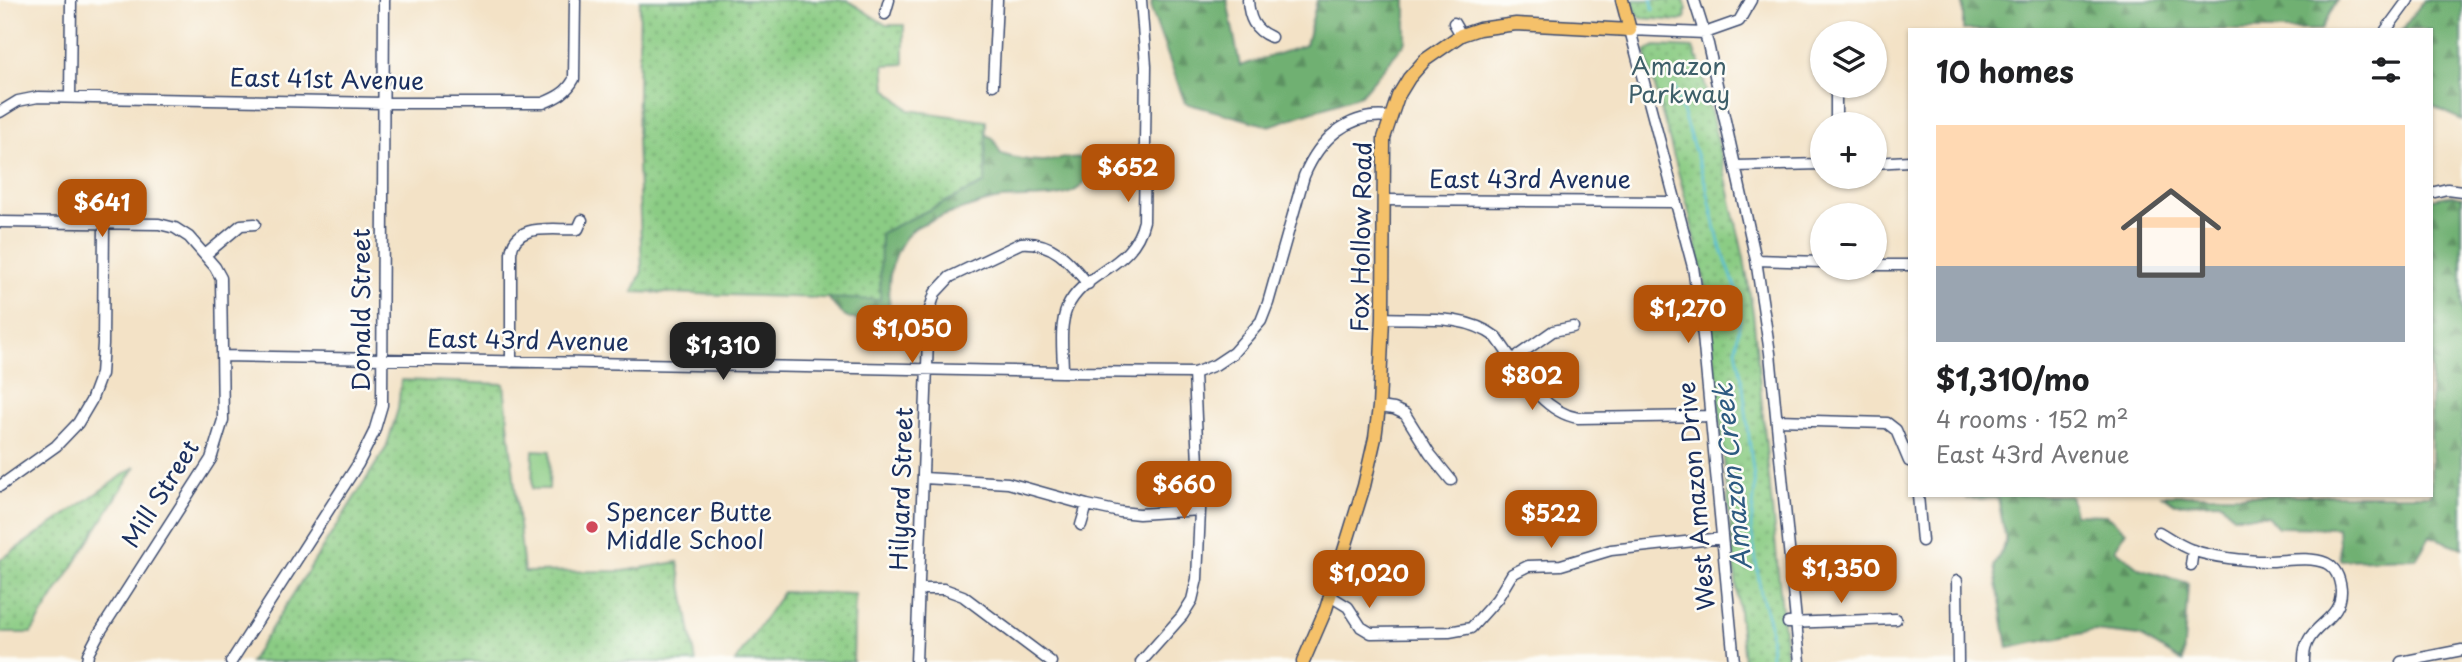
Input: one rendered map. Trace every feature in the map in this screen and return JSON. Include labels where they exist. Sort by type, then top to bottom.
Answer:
[{"type":"main road","name":"West Amazon Drive","points":[[1622,0],[1630,30]]},
{"type":"main road","name":"Fox Hollow Road","points":[[1303,662],[1330,596],[1364,486],[1379,407],[1384,138],[1389,117],[1409,78],[1425,60],[1461,35],[1492,26],[1516,24],[1630,30]]},
{"type":"street","points":[[70,97],[71,0]]},
{"type":"street","name":"Donald Street","points":[[231,662],[351,475],[369,443],[382,405],[384,0]]},
{"type":"street","name":"East 41st Avenue","points":[[0,112],[27,98],[70,97],[543,103],[569,89],[574,79],[575,0]]},
{"type":"street","points":[[885,14],[889,0]]},
{"type":"street","points":[[993,85],[997,0]]},
{"type":"street","points":[[1063,373],[1065,316],[1074,296],[1130,251],[1140,236],[1144,221],[1146,66],[1141,0]]},
{"type":"street","points":[[1248,0],[1254,26],[1271,37]]},
{"type":"street","points":[[1694,0],[1736,166],[1756,260],[1770,353],[1792,622],[1800,662]]},
{"type":"street","points":[[1704,33],[1739,21],[1752,0]]},
{"type":"street","points":[[2388,28],[2409,0]]},
{"type":"street","points":[[1454,23],[1461,35]]},
{"type":"street","name":"Fox Hollow Road","points":[[1630,30],[1704,33]]},
{"type":"street","name":"West Amazon Drive","points":[[1630,30],[1693,267],[1703,336],[1734,662]]},
{"type":"street","name":"East 43rd Avenue","points":[[223,356],[1063,373],[1194,373],[1215,365],[1233,353],[1249,338],[1261,321],[1312,157],[1327,138],[1343,126],[1366,117],[1389,117]]},
{"type":"street","points":[[1887,162],[1908,161]]},
{"type":"street","points":[[1736,166],[1810,164]]},
{"type":"street","points":[[2433,192],[2447,189],[2462,191]]},
{"type":"street","name":"East 43rd Avenue","points":[[1384,200],[1676,202]]},
{"type":"street","points":[[511,362],[513,241],[529,230],[578,229],[582,220]]},
{"type":"street","points":[[0,222],[159,224],[175,228],[189,237],[205,255],[241,225],[255,224]]},
{"type":"street","points":[[0,486],[56,446],[78,423],[91,401],[101,374],[104,223]]},
{"type":"street","name":"Hilyard Street","points":[[916,662],[930,303],[942,284],[959,272],[1010,246],[1033,242],[1057,251],[1088,284]]},
{"type":"street","name":"Mill Street","points":[[87,662],[98,635],[211,459],[223,420],[222,278],[205,255]]},
{"type":"street","points":[[1756,260],[1810,261]]},
{"type":"street","points":[[1887,265],[1908,265]]},
{"type":"street","points":[[1382,318],[1473,324],[1496,337],[1542,399],[1563,415],[1578,418],[1711,416]]},
{"type":"street","points":[[1513,359],[1553,331],[1573,327]]},
{"type":"street","points":[[1141,662],[1182,616],[1192,600],[1197,579],[1200,510],[1194,373]]},
{"type":"street","points":[[1379,407],[1405,414],[1430,454],[1451,480]]},
{"type":"street","points":[[1777,419],[1887,423],[1896,430],[1908,459]]},
{"type":"street","points":[[924,478],[1008,483],[1120,512],[1200,510]]},
{"type":"street","points":[[1918,497],[1922,541]]},
{"type":"street","points":[[1081,525],[1087,505]]},
{"type":"street","points":[[2159,532],[2193,550],[2258,561],[2310,560],[2332,567],[2339,579],[2340,603],[2335,614],[2320,624],[2311,635],[2305,646],[2304,662]]},
{"type":"street","points":[[1330,596],[1348,607],[1361,627],[1371,633],[1458,632],[1475,625],[1497,599],[1512,574],[1521,568],[1569,564],[1611,550],[1723,538]]},
{"type":"street","points":[[2191,565],[2193,550]]},
{"type":"street","points":[[1957,581],[1958,662]]},
{"type":"street","points":[[919,589],[944,589],[963,596],[1051,662]]},
{"type":"street","points":[[1792,622],[1896,620]]},
{"type":"street","points":[[2401,662],[2462,650]]},
{"type":"green space","points":[[640,0],[847,0],[886,25],[904,25],[904,64],[884,65],[886,88],[909,110],[986,121],[985,183],[881,233],[880,300],[633,292],[642,271],[637,140]]},
{"type":"green space","points":[[1152,0],[1227,0],[1240,66],[1306,45],[1317,0],[1406,0],[1406,42],[1361,95],[1269,126],[1185,103],[1151,9]]},
{"type":"green space","name":"Amazon Parkway","points":[[1633,0],[1684,0],[1686,18],[1679,21],[1641,18],[1636,12]]},
{"type":"green space","points":[[1963,0],[2337,0],[2322,28],[1963,28]]},
{"type":"green space","points":[[2424,0],[2462,0],[2462,120],[2433,106],[2433,28],[2403,28]]},
{"type":"green space","name":"Amazon Parkway","points":[[1655,46],[1693,48],[1699,59],[1744,258],[1753,313],[1787,662],[1744,662],[1708,298],[1688,208],[1645,51]]},
{"type":"green space","points":[[726,70],[975,130],[993,138],[1001,154],[1011,157],[1041,161],[1082,158],[1086,169],[1085,181],[1073,192],[1064,195],[993,200],[915,228],[904,240],[893,263],[886,317],[866,320],[850,318],[837,309],[826,293]]},
{"type":"green space","points":[[2453,195],[2462,197],[2462,548],[2430,536],[2417,558],[2340,560],[2338,528],[2278,527],[2267,516],[2233,516],[2221,502],[2175,504],[2165,497],[2433,497],[2433,199]]},
{"type":"green space","points":[[401,380],[504,384],[524,572],[623,571],[678,562],[696,662],[250,662],[386,448],[398,409]]},
{"type":"green space","points":[[533,450],[550,451],[549,489],[532,489]]},
{"type":"green space","points":[[136,466],[31,633],[0,633],[0,560]]},
{"type":"green space","points":[[1966,497],[2071,497],[2075,514],[2107,515],[2126,532],[2115,549],[2139,568],[2188,583],[2183,662],[2140,636],[2094,631],[2008,648],[1994,566],[2006,542],[1998,498]]},
{"type":"green space","points":[[783,592],[855,594],[853,662],[735,662]]},
{"type":"waterway","name":"Amazon Creek","points":[[1652,0],[1653,10]]},
{"type":"waterway","name":"Amazon Creek","points":[[1674,87],[1706,185],[1719,242],[1739,297],[1740,317],[1736,349],[1755,488],[1751,527],[1761,594],[1770,624],[1771,662]]},
{"type":"place","name":"Spencer Butte Middle School","points":[[592,527]]}]
